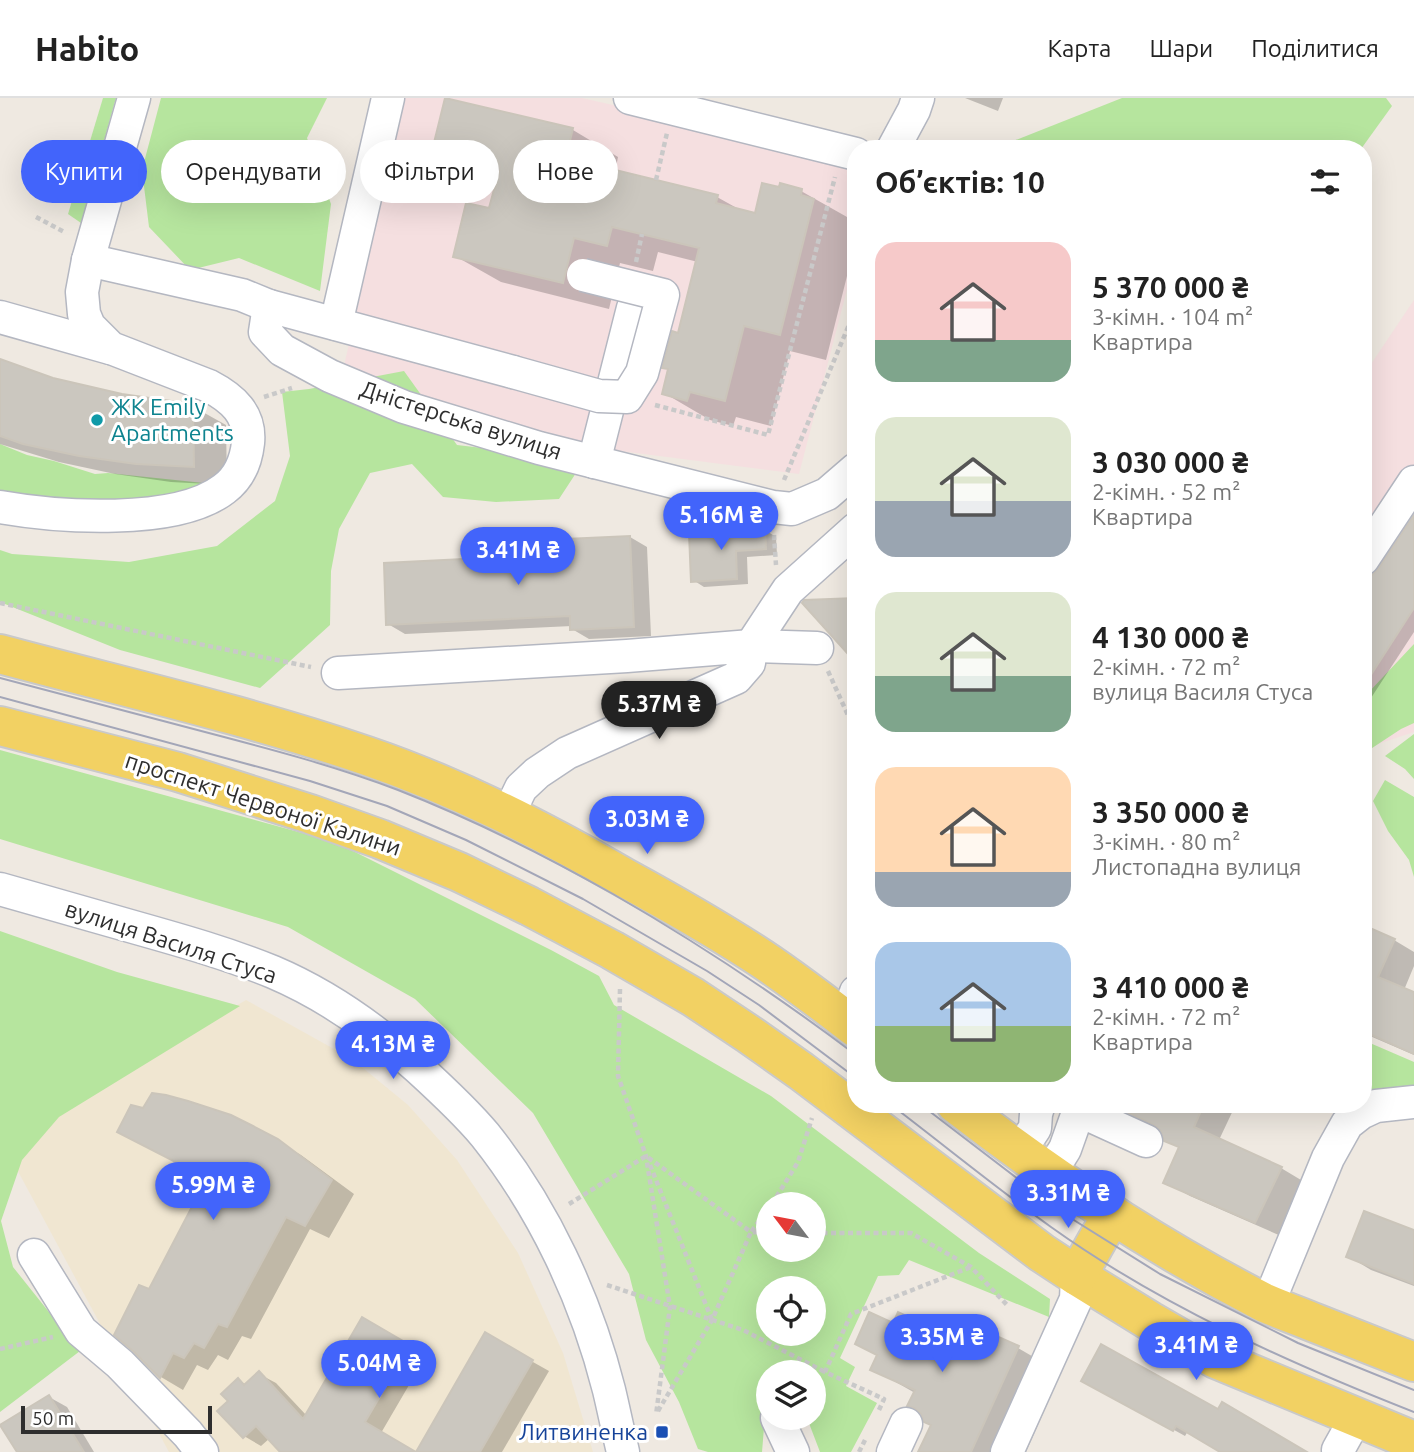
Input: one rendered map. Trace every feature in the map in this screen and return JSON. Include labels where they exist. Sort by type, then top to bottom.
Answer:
[{"type":"main road","points":[[0,654],[196,704],[303,735],[381,761],[469,797],[594,859],[682,909],[847,1010]]},
{"type":"main road","name":"проспект Червоної Калини","points":[[0,726],[178,772],[310,814],[380,839],[448,868],[529,906],[682,990],[847,1106]]},
{"type":"main road","name":"проспект Червоної Калини","points":[[857,1113],[1042,1253],[1150,1321],[1345,1433],[1414,1441]]},
{"type":"main road","points":[[968,1113],[1034,1163],[1195,1265],[1268,1304],[1414,1362]]},
{"type":"main road","points":[[1077,1276],[1113,1215]]},
{"type":"street","points":[[111,348],[89,326],[82,292],[134,98]]},
{"type":"street","points":[[336,324],[388,98]]},
{"type":"street","points":[[630,98],[847,152]]},
{"type":"street","points":[[898,140],[915,110],[918,98]]},
{"type":"street","points":[[89,260],[242,295],[269,306],[599,396],[627,397],[642,373],[663,295],[583,275]]},
{"type":"street","name":"Дністерська вулиця","points":[[269,306],[265,332],[282,350],[330,376],[404,407],[594,462],[773,521],[792,509],[827,494],[847,477]]},
{"type":"street","points":[[594,462],[633,308]]},
{"type":"street","points":[[0,317],[111,348],[209,386],[235,403],[247,423],[249,441],[245,462],[236,476],[224,489],[198,503],[162,512],[110,516],[25,512],[0,508]]},
{"type":"street","points":[[1372,545],[1414,482]]},
{"type":"street","points":[[508,815],[520,788],[567,753],[736,678],[749,663],[751,646],[789,590],[847,537]]},
{"type":"street","points":[[338,673],[751,646],[817,648]]},
{"type":"street","name":"вулиця Василя Стуса","points":[[0,889],[191,943],[273,972],[317,993],[348,1013],[386,1041],[449,1096],[484,1135],[516,1177],[544,1221],[583,1309],[608,1388],[623,1452]]},
{"type":"street","points":[[1372,1108],[1414,1102]]},
{"type":"street","points":[[1036,1113],[1034,1163],[1065,1149],[1078,1113]]},
{"type":"street","points":[[1092,1113],[1146,1141]]},
{"type":"street","points":[[1268,1304],[1328,1158],[1347,1124],[1361,1113]]},
{"type":"street","points":[[34,1255],[81,1331],[120,1364],[202,1452]]},
{"type":"street","points":[[1007,1452],[1076,1299],[1077,1276]]},
{"type":"street","points":[[783,1430],[793,1452]]},
{"type":"path","points":[[656,180],[672,108]]},
{"type":"path","points":[[627,397],[768,435],[831,194]]},
{"type":"path","points":[[776,573],[773,521],[847,331]]},
{"type":"path","points":[[0,603],[338,673]]},
{"type":"path","points":[[817,648],[847,713]]},
{"type":"path","points":[[620,987],[618,1076],[646,1156],[712,1320]]},
{"type":"path","points":[[779,1192],[798,1162],[815,1107]]},
{"type":"path","points":[[569,1204],[646,1156]]},
{"type":"path","points":[[646,1156],[751,1233],[756,1233]]},
{"type":"path","points":[[646,1156],[670,1307],[656,1415],[712,1320],[756,1226]]},
{"type":"path","points":[[826,1233],[911,1233],[971,1267],[1007,1305]]},
{"type":"path","points":[[826,1370],[851,1314],[971,1267]]},
{"type":"path","points":[[607,1285],[743,1330],[802,1360]]},
{"type":"path","points":[[0,1349],[81,1331]]},
{"type":"path","points":[[826,1372],[884,1399]]},
{"type":"shaded area","points":[[405,98],[582,98],[847,158],[847,290],[799,474],[333,414],[381,203],[499,203],[499,140],[395,140]]},
{"type":"shaded area","points":[[1414,300],[1414,732],[1372,746],[1372,363]]},
{"type":"shaded area","points":[[246,1000],[352,1059],[408,1105],[457,1160],[518,1253],[563,1353],[593,1452],[169,1452],[13,1162],[63,1107]]},
{"type":"green space","points":[[103,98],[116,98],[104,140],[90,140]]},
{"type":"green space","points":[[161,98],[327,98],[308,140],[161,140],[161,203],[331,203],[320,291],[239,258],[190,270],[149,227],[146,203],[147,151]]},
{"type":"green space","points":[[1122,98],[1386,98],[1392,106],[1367,140],[1016,140]]},
{"type":"green space","points":[[71,203],[87,203],[81,223],[68,214]]},
{"type":"green space","points":[[404,371],[457,445],[552,456],[576,473],[559,499],[496,502],[443,497],[412,464],[370,473],[339,529],[331,571],[330,625],[260,688],[120,650],[0,602],[0,550],[12,554],[129,562],[217,546],[275,501],[290,456],[282,392]]},
{"type":"green space","points":[[0,444],[27,455],[95,474],[108,473],[223,485],[169,506],[0,503]]},
{"type":"green space","points":[[1414,644],[1414,723],[1372,748],[1372,689]]},
{"type":"green space","points":[[1414,734],[1414,779],[1405,769],[1385,756]]},
{"type":"green space","points":[[0,750],[335,842],[551,950],[599,976],[614,1005],[771,1096],[979,1253],[1050,1299],[1049,1317],[909,1260],[899,1275],[878,1276],[840,1358],[855,1367],[846,1386],[877,1403],[851,1452],[820,1452],[812,1430],[826,1430],[826,1360],[756,1360],[756,1430],[764,1430],[762,1452],[708,1452],[698,1449],[679,1402],[646,1340],[629,1274],[533,1113],[415,999],[288,927],[0,839]]},
{"type":"green space","points":[[1385,780],[1414,797],[1414,877],[1409,860],[1388,831],[1373,801]]},
{"type":"green space","points":[[0,931],[117,972],[240,1006],[59,1117],[22,1160],[1,1221],[13,1267],[80,1351],[0,1412]]},
{"type":"green space","points":[[1372,1044],[1414,1062],[1414,1086],[1372,1093]]},
{"type":"building","points":[[445,98],[573,128],[570,140],[513,140],[513,203],[618,203],[618,171],[718,195],[716,203],[755,213],[762,183],[779,187],[780,183],[802,189],[801,195],[814,199],[780,335],[744,326],[725,401],[690,392],[687,401],[662,394],[668,369],[662,368],[672,331],[678,333],[699,248],[612,227],[607,246],[574,238],[563,283],[453,257],[466,203],[489,208],[490,203],[499,203],[499,140],[435,140]]},
{"type":"building","name":"ЖК Emily Apartments","points":[[0,359],[53,378],[122,394],[193,404],[194,467],[136,464],[79,456],[23,444],[0,436]]},
{"type":"building","points":[[1414,515],[1414,608],[1372,673],[1372,575]]},
{"type":"building","points":[[765,528],[766,549],[736,551],[737,579],[691,582],[689,533]]},
{"type":"building","points":[[630,536],[634,627],[570,630],[570,616],[386,625],[384,563],[567,554],[566,539]]},
{"type":"building","points":[[847,598],[847,653],[802,603],[804,600]]},
{"type":"building","points":[[1372,929],[1395,939],[1378,977],[1414,992],[1414,1054],[1372,1035]]},
{"type":"building","points":[[152,1093],[231,1115],[278,1139],[332,1180],[305,1226],[286,1217],[227,1327],[218,1324],[204,1348],[194,1343],[184,1358],[173,1353],[160,1378],[114,1335],[139,1285],[149,1289],[207,1178],[117,1132],[131,1105],[143,1108]]},
{"type":"building","points":[[1129,1113],[1200,1113],[1194,1127],[1282,1167],[1255,1223],[1163,1183],[1179,1147],[1164,1141],[1161,1131]]},
{"type":"building","points":[[1364,1211],[1414,1230],[1414,1284],[1346,1257]]},
{"type":"building","points":[[869,1312],[893,1323],[898,1312],[948,1335],[956,1318],[1019,1346],[971,1452],[918,1452],[931,1425],[924,1422],[921,1414],[914,1408],[907,1406],[915,1390],[870,1370],[877,1355],[855,1344]]},
{"type":"building","points":[[362,1317],[410,1345],[365,1422],[416,1452],[280,1452],[256,1426],[243,1438],[217,1411],[228,1401],[221,1394],[238,1378],[244,1385],[259,1371],[303,1419]]},
{"type":"building","points":[[485,1332],[533,1360],[480,1452],[416,1452]]},
{"type":"building","points":[[1101,1344],[1218,1409],[1222,1402],[1307,1452],[1220,1452],[1176,1426],[1173,1431],[1081,1381]]},
{"type":"building","points":[[49,1395],[84,1452],[17,1452],[0,1425]]},
{"type":"tram line","points":[[0,678],[302,758],[374,781],[453,813],[561,865],[645,913],[737,971],[847,1048]]},
{"type":"tram line","points":[[0,697],[310,781],[387,806],[466,840],[583,899],[707,971],[759,1005],[847,1071]]},
{"type":"tram line","points":[[902,1113],[1031,1212],[1136,1282],[1273,1352],[1414,1412]]},
{"type":"tram line","points":[[932,1113],[1061,1212],[1160,1274],[1298,1343],[1414,1390]]},
{"type":"place","name":"ЖК Emily Apartments","points":[[97,420]]},
{"type":"place","name":"Литвиненка","points":[[662,1432]]}]
